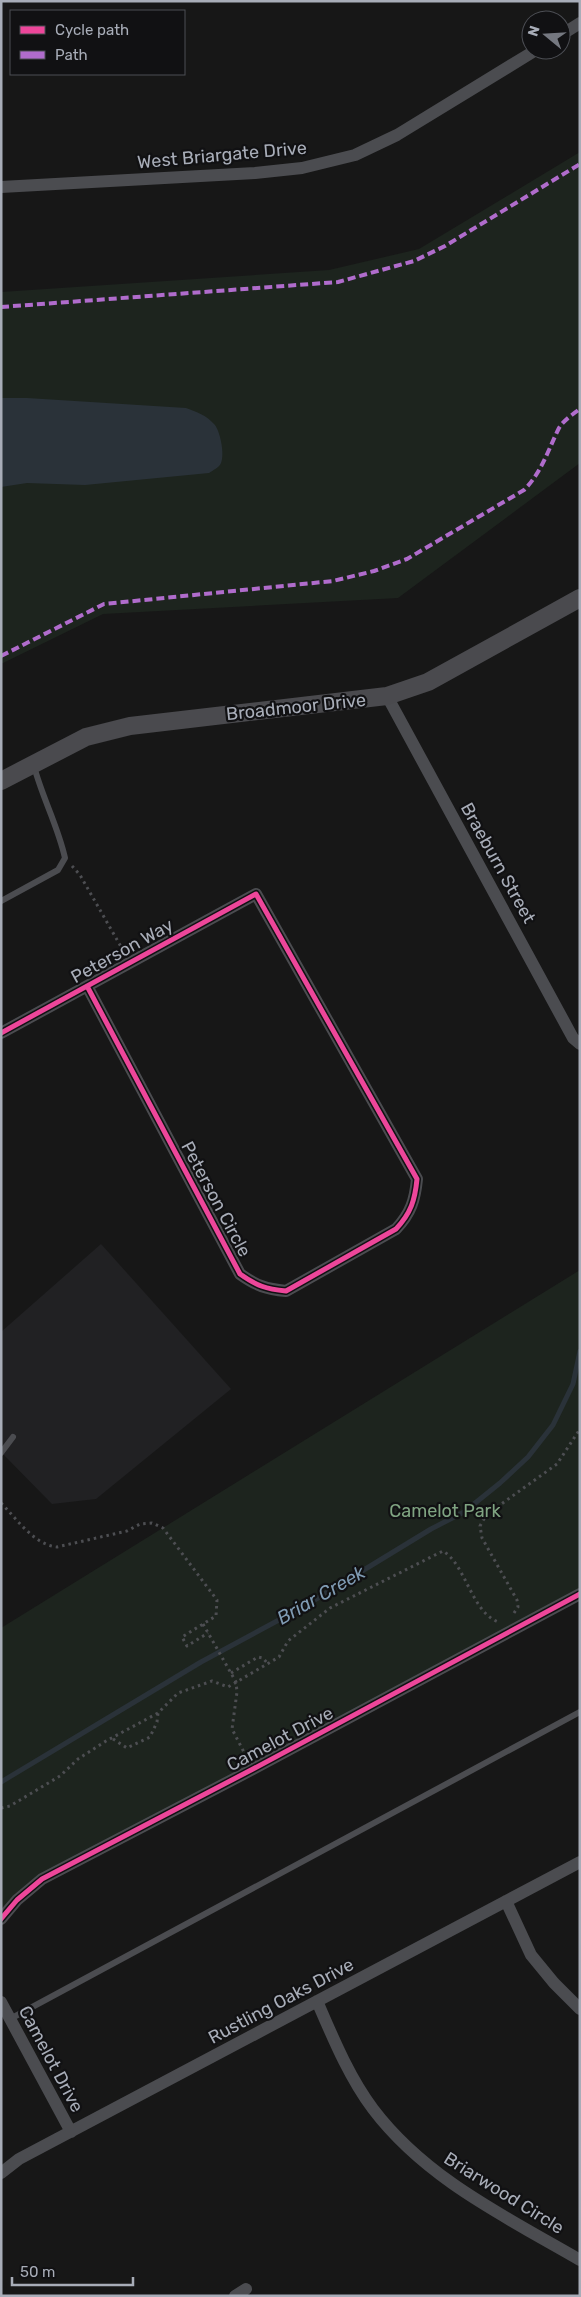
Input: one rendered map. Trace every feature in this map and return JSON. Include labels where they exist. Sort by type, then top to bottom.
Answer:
[{"type":"street","name":"West Briargate Drive","points":[[1,187],[255,173],[302,168],[355,155],[397,135],[521,59]]},
{"type":"street","name":"Broadmoor Drive","points":[[1,781],[86,737],[130,726],[387,696],[428,682],[580,598]]},
{"type":"street","name":"Braeburn Street","points":[[387,696],[573,1038],[580,1044]]},
{"type":"street","name":"Peterson Way","points":[[1,1033],[256,894]]},
{"type":"street","name":"Peterson Circle","points":[[87,986],[240,1274],[265,1289],[286,1291],[396,1229],[409,1216],[415,1200],[417,1179],[256,894]]},
{"type":"street","name":"Camelot Drive","points":[[1,1919],[17,1900],[42,1879],[253,1769],[580,1594]]},
{"type":"street","name":"Rustling Oaks Drive","points":[[1,2173],[19,2159],[580,1862]]},
{"type":"street","points":[[506,1901],[531,1955],[554,1983],[580,2009]]},
{"type":"street","name":"Briarwood Circle","points":[[317,2001],[340,2053],[361,2091],[373,2109],[417,2157],[440,2176],[470,2196],[580,2260]]},
{"type":"street","name":"Camelot Drive","points":[[1,2002],[70,2132]]},
{"type":"lane","points":[[1,902],[58,870],[64,858],[60,840],[40,790],[33,764]]},
{"type":"lane","points":[[1,1454],[13,1437]]},
{"type":"lane","points":[[10,2019],[580,1712]]},
{"type":"path","points":[[64,858],[80,875],[130,962]]},
{"type":"path","points":[[513,1614],[518,1608],[517,1600],[482,1538],[480,1526],[486,1515],[557,1464],[580,1429]]},
{"type":"path","points":[[1,1503],[39,1541],[48,1546],[57,1547],[127,1531],[140,1524],[152,1523],[163,1528],[217,1600],[216,1616],[182,1637],[187,1646],[208,1634]]},
{"type":"path","points":[[1,1808],[10,1806],[60,1776],[78,1759],[106,1741],[113,1739],[158,1713],[178,1693],[212,1681],[228,1687],[279,1657],[288,1640],[330,1608],[443,1551],[450,1555],[471,1592],[490,1619],[498,1622],[505,1618]]},
{"type":"path","points":[[203,1624],[236,1682],[237,1692],[232,1729],[253,1769]]},
{"type":"path","points":[[231,1673],[258,1657],[268,1664]]},
{"type":"path","points":[[113,1739],[126,1748],[150,1738],[157,1722],[158,1713]]},
{"type":"shaded area","points":[[1,398],[186,408],[205,416],[216,427],[222,448],[221,463],[209,473],[85,485],[27,483],[1,487]]},
{"type":"shaded area","points":[[101,1244],[231,1389],[96,1499],[52,1504],[1,1452],[1,1332]]},
{"type":"green space","points":[[580,152],[580,463],[398,598],[103,614],[1,664],[1,292],[329,270],[419,249]]},
{"type":"green space","name":"Camelot Park","points":[[580,1270],[580,1592],[42,1879],[1,1919],[1,1628]]},
{"type":"waterway","name":"Briar Creek","points":[[1,1782],[201,1662],[303,1607],[431,1529],[464,1512],[528,1457],[553,1425],[573,1384],[580,1351]]},
{"type":"marked path","points":[[1,307],[338,282],[414,261],[445,246],[580,164]]},
{"type":"marked path","points":[[1,656],[104,604],[333,581],[374,571],[407,559],[524,490],[536,476],[561,425],[580,409]]},
{"type":"cycle path","points":[[1,1033],[256,894],[417,1179],[411,1206],[401,1223],[396,1229],[286,1291],[262,1286],[240,1274],[87,986]]},
{"type":"cycle path","points":[[1,1919],[17,1900],[42,1879],[253,1769],[580,1594]]}]
